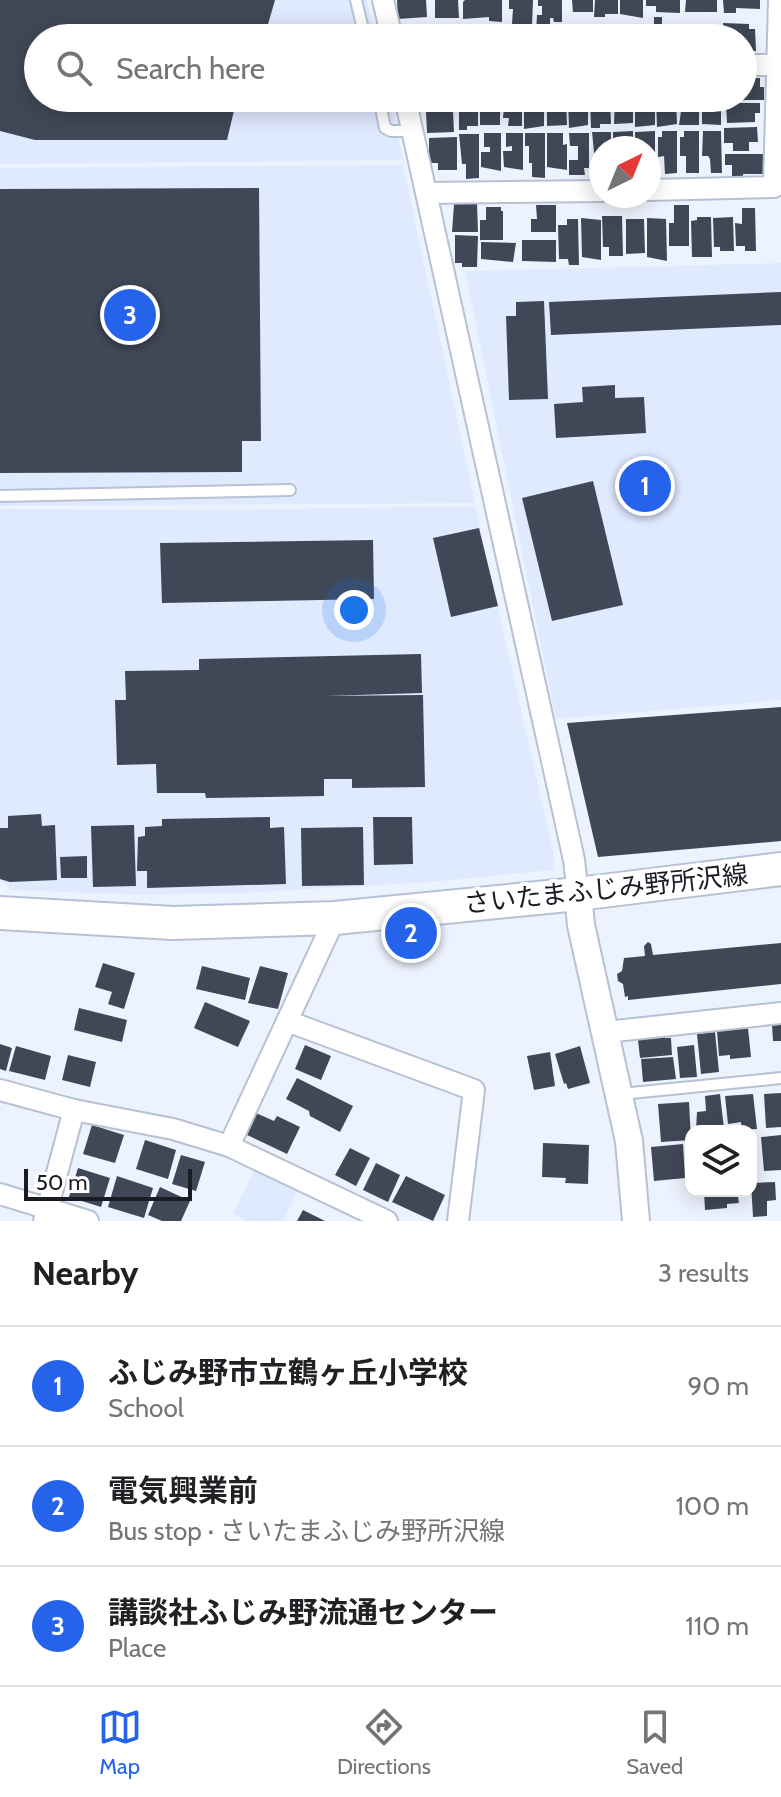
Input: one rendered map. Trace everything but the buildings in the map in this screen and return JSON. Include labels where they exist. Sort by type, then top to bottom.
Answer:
[{"type":"main road","name":"さいたまふじみ野所沢線","points":[[0,913],[173,923],[335,918],[578,894],[781,869]]},
{"type":"street","points":[[383,0],[389,24]]},
{"type":"street","points":[[661,190],[774,187],[780,65],[779,0]]},
{"type":"street","points":[[757,65],[780,65]]},
{"type":"street","points":[[408,112],[564,813],[581,925],[629,1141],[636,1221]]},
{"type":"street","points":[[427,193],[589,191]]},
{"type":"street","points":[[229,1146],[335,918]]},
{"type":"street","points":[[606,1032],[781,1013]]},
{"type":"street","points":[[287,1021],[474,1090],[458,1221]]},
{"type":"street","points":[[0,1090],[74,1110],[173,1129],[229,1146],[387,1221]]},
{"type":"street","points":[[46,1215],[74,1110]]},
{"type":"street","points":[[0,1194],[46,1215],[88,1221]]},
{"type":"lane","points":[[356,0],[362,24]]},
{"type":"lane","points":[[382,112],[385,128],[413,131]]},
{"type":"lane","points":[[0,496],[290,490]]},
{"type":"lane","points":[[619,1094],[781,1078]]},
{"type":"shaded area","points":[[0,0],[367,0],[373,24],[24,24],[24,112],[392,112],[403,160],[0,164]]},
{"type":"shaded area","points":[[403,165],[475,503],[0,506],[0,168]]},
{"type":"shaded area","points":[[781,263],[781,700],[556,719],[465,271]]},
{"type":"shaded area","points":[[475,506],[555,860],[552,870],[432,882],[243,893],[140,895],[11,890],[0,880],[0,509]]},
{"type":"shaded area","points":[[254,1171],[297,1192],[283,1221],[247,1221],[233,1213]]},
{"type":"place","name":"講談社ふじみ野流通センター","points":[[130,315]]},
{"type":"place","name":"ふじみ野市立鶴ヶ丘小学校","points":[[645,486]]},
{"type":"place","name":"電気興業前","points":[[411,933]]}]
